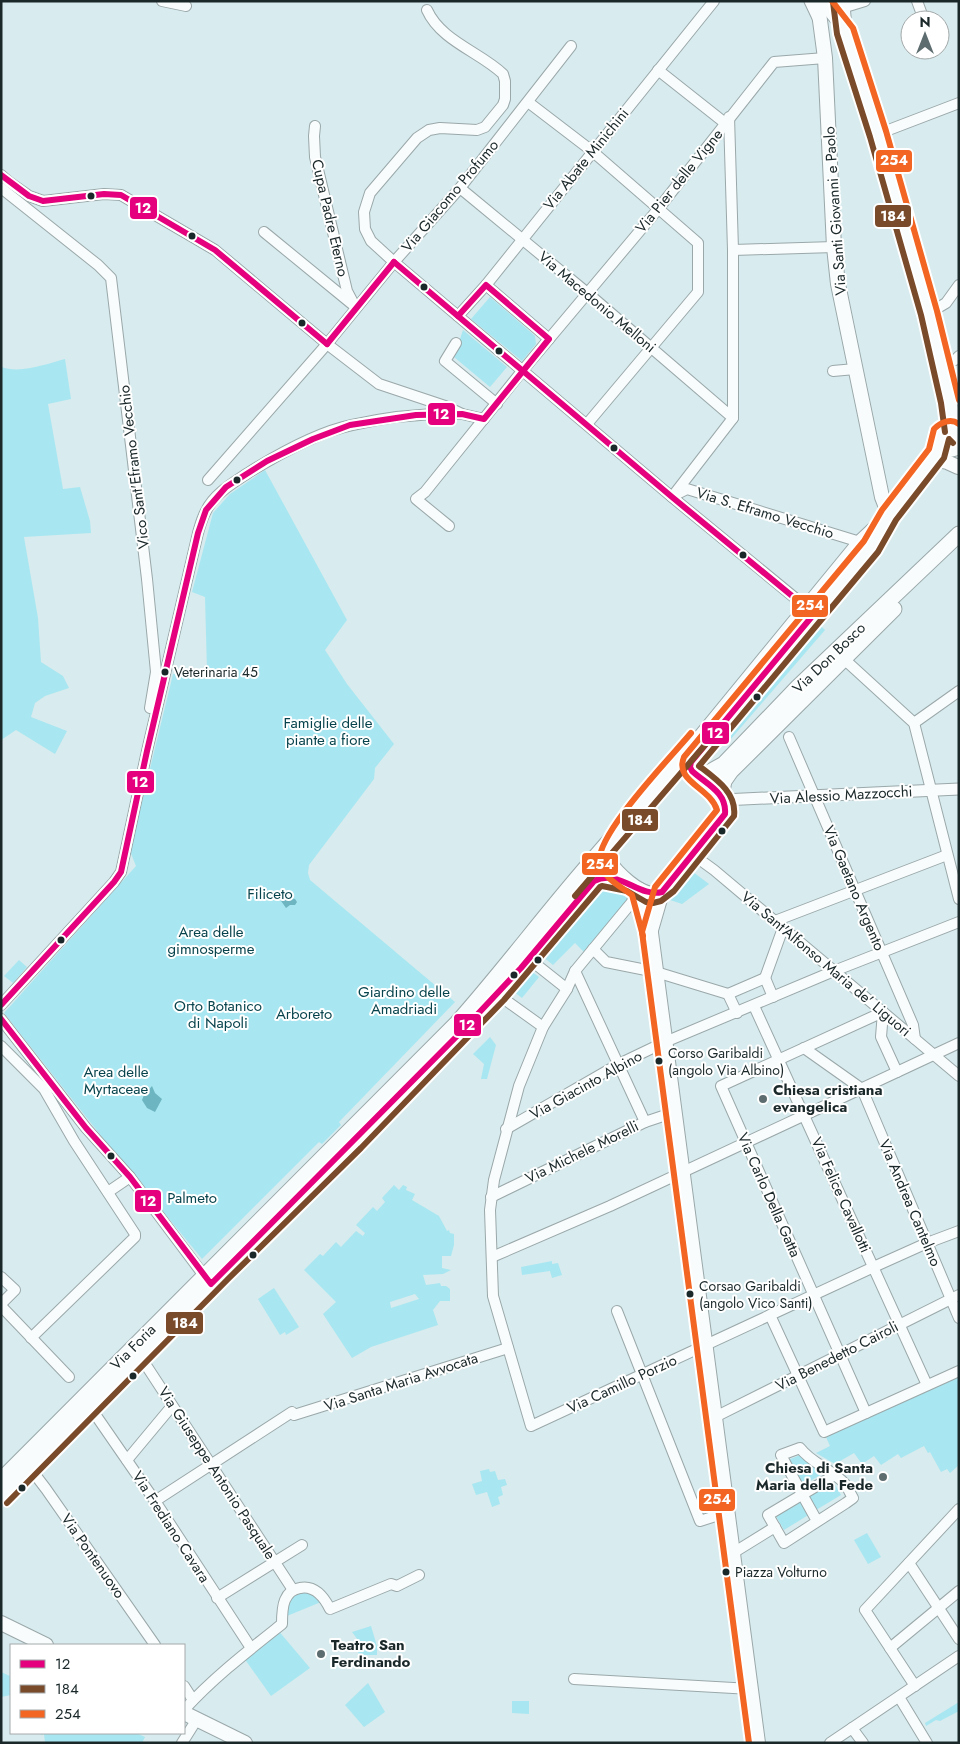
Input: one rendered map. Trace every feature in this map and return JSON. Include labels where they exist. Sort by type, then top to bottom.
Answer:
[{"type":"main road","name":"Via Santi Giovanni e Paolo","points":[[820,1],[834,247],[838,284],[882,498],[889,515]]},
{"type":"main road","points":[[842,5],[845,31],[878,134],[929,312],[950,401],[947,462],[958,468]]},
{"type":"main road","points":[[948,446],[958,468]]},
{"type":"main road","points":[[722,798],[716,790],[697,776],[690,768],[691,762],[810,610],[860,542],[889,515],[948,446]]},
{"type":"main road","points":[[523,954],[598,854],[674,769],[810,610],[871,546],[889,515]]},
{"type":"main road","name":"Via Don Bosco","points":[[692,854],[725,814],[726,807],[722,798],[724,781],[730,771],[844,659],[953,546],[959,534]]},
{"type":"main road","name":"Via Don Bosco","points":[[697,776],[706,774],[724,764],[819,666],[953,546]]},
{"type":"main road","points":[[674,769],[697,776]]},
{"type":"main road","points":[[624,826],[609,851],[608,861],[634,892],[651,933],[758,1743]]},
{"type":"main road","points":[[651,933],[662,892],[692,854]]},
{"type":"main road","points":[[523,954],[598,878],[608,878],[634,892],[649,894],[662,892]]},
{"type":"main road","name":"Via Foria","points":[[1,1497],[30,1468],[87,1402],[208,1280],[355,1142],[493,991],[523,954]]},
{"type":"main road","name":"Via Foria","points":[[1,1480],[140,1356],[208,1280]]},
{"type":"main road","points":[[1,1623],[44,1644]]},
{"type":"main road","points":[[185,1713],[245,1743]]},
{"type":"street","points":[[162,1],[186,6]]},
{"type":"street","name":"Via Abate Minichini","points":[[458,316],[522,240],[714,1]]},
{"type":"street","points":[[810,1],[820,23]]},
{"type":"street","points":[[820,1],[845,31]]},
{"type":"street","points":[[842,5],[865,1]]},
{"type":"street","points":[[427,10],[432,20],[442,30],[503,74],[505,99],[503,105],[485,127],[477,130],[440,128],[429,130],[417,138],[370,193],[364,212],[365,228],[371,241],[672,497],[810,610]]},
{"type":"street","name":"Via Giacomo Profumo","points":[[208,480],[327,344],[394,262],[460,188],[572,46]]},
{"type":"street","name":"Via Pier delle Vigne","points":[[497,404],[523,370],[659,208],[774,62],[824,58]]},
{"type":"street","points":[[658,70],[727,120],[733,250],[733,418],[672,497]]},
{"type":"street","points":[[528,102],[592,151],[698,243],[698,292],[587,424]]},
{"type":"street","points":[[878,134],[959,103]]},
{"type":"street","name":"Cupa Padre Eterno","points":[[316,126],[314,136],[315,157],[347,291],[356,308]]},
{"type":"street","points":[[1,175],[28,196],[43,201],[104,194],[121,195],[215,250],[327,344],[379,384],[484,420]]},
{"type":"street","name":"Vico Sant'Eframo Vecchio","points":[[1,188],[98,265],[112,281],[156,672],[146,731],[147,751]]},
{"type":"street","name":"Via Macedonio Melloni","points":[[460,188],[587,293],[733,418]]},
{"type":"street","points":[[264,232],[356,308]]},
{"type":"street","points":[[733,250],[834,247]]},
{"type":"street","points":[[486,284],[549,339]]},
{"type":"street","points":[[929,312],[946,303],[959,286]]},
{"type":"street","points":[[449,526],[416,499],[425,492],[497,404],[445,361],[456,343]]},
{"type":"street","points":[[942,364],[955,360],[959,356]]},
{"type":"street","points":[[833,371],[855,369]]},
{"type":"street","points":[[1,1006],[118,876],[123,865],[147,751],[198,533],[206,510],[226,487],[267,461],[313,439],[350,425],[416,415],[462,414]]},
{"type":"street","name":"Via S. Eframo Vecchio","points":[[672,497],[687,489],[860,542]]},
{"type":"street","points":[[844,659],[914,723],[959,899]]},
{"type":"street","points":[[914,723],[959,691]]},
{"type":"street","name":"Via Gaetano Argento","points":[[789,737],[913,1025],[915,1039]]},
{"type":"street","name":"Via Alessio Mazzocchi","points":[[722,798],[815,796],[959,789]]},
{"type":"street","name":"Via Sant'Alfonso Maria de' Liguori","points":[[692,854],[714,870],[959,1076]]},
{"type":"street","points":[[773,997],[764,978],[779,925],[855,890],[947,855]]},
{"type":"street","points":[[508,1348],[493,1296],[491,1197],[506,1129],[526,1068],[543,1027],[568,989],[575,971],[634,892]]},
{"type":"street","name":"Via Giacinto Albino","points":[[506,1129],[619,1064],[665,1042],[834,971],[959,922]]},
{"type":"street","points":[[593,949],[606,962],[656,972],[728,994],[764,978]]},
{"type":"street","points":[[523,954],[568,989]]},
{"type":"street","points":[[575,971],[645,1122]]},
{"type":"street","points":[[493,991],[543,1027]]},
{"type":"street","points":[[728,994],[737,1013]]},
{"type":"street","name":"Via Felice Cavallotti","points":[[754,1006],[927,1385]]},
{"type":"street","points":[[779,1060],[883,1012]]},
{"type":"street","points":[[883,1012],[880,1037],[897,1072]]},
{"type":"street","points":[[1,1019],[48,1085],[130,1177],[208,1280]]},
{"type":"street","points":[[492,1257],[610,1206],[959,1044]]},
{"type":"street","points":[[1,1046],[48,1085],[74,1141],[135,1234],[135,1237],[31,1338]]},
{"type":"street","points":[[804,1048],[862,1089]]},
{"type":"street","name":"Via Carlo Della Gatta","points":[[779,1060],[721,1086],[866,1413]]},
{"type":"street","name":"Via Andrea Cantelmo","points":[[862,1089],[927,1243],[955,1297],[959,1318]]},
{"type":"street","name":"Via Michele Morelli","points":[[491,1197],[645,1122],[674,1112]]},
{"type":"street","points":[[108,1192],[130,1177]]},
{"type":"street","name":"Via Camillo Porzio","points":[[508,1348],[531,1426],[927,1243],[959,1231]]},
{"type":"street","points":[[1,1278],[15,1290],[1,1305],[69,1377]]},
{"type":"street","name":"Via Benedetto Cairoli","points":[[715,1417],[955,1297]]},
{"type":"street","points":[[617,1310],[700,1521],[728,1512]]},
{"type":"street","points":[[770,1315],[824,1432],[959,1371]]},
{"type":"street","name":"Via Santa Maria Avvocata","points":[[155,1501],[293,1414],[508,1348]]},
{"type":"street","name":"Via Giuseppe Antonio Pasquale","points":[[140,1356],[293,1590]]},
{"type":"street","name":"Via Frediano Cavara","points":[[87,1402],[155,1501],[251,1648]]},
{"type":"street","points":[[127,1460],[172,1406]]},
{"type":"street","points":[[817,1521],[802,1494],[781,1455],[800,1448],[806,1456],[835,1475],[845,1484],[853,1498],[784,1543],[768,1515],[802,1494],[835,1475]]},
{"type":"street","name":"Via Pontenuovo","points":[[30,1468],[51,1495],[154,1644]]},
{"type":"street","points":[[915,1686],[865,1610],[958,1514]]},
{"type":"street","points":[[733,1553],[775,1527]]},
{"type":"street","points":[[217,1598],[302,1545]]},
{"type":"street","points":[[909,1563],[959,1639]]},
{"type":"street","points":[[185,1711],[193,1700],[251,1648],[282,1624],[284,1602],[293,1590],[303,1587],[313,1589],[323,1598],[330,1610],[391,1584],[397,1586],[419,1575]]},
{"type":"street","points":[[890,1648],[959,1591]]},
{"type":"street","points":[[830,1743],[959,1656]]},
{"type":"street","points":[[574,1679],[751,1688]]},
{"type":"street","points":[[185,1688],[193,1700]]},
{"type":"street","points":[[899,1697],[927,1743]]},
{"type":"street","points":[[182,1743],[197,1719]]},
{"type":"street","points":[[852,1728],[863,1743]]},
{"type":"green space","points":[[490,297],[535,336],[536,344],[522,361],[471,319]]},
{"type":"green space","points":[[463,330],[507,367],[490,387],[454,357]]},
{"type":"green space","points":[[65,359],[71,399],[48,404],[63,489],[80,487],[90,521],[91,533],[24,537],[38,618],[41,662],[63,676],[69,688],[45,696],[35,703],[31,717],[67,731],[55,754],[16,730],[1,740],[1,367],[25,369]]},
{"type":"green space","name":"Orto Botanico di Napoli","points":[[265,470],[347,620],[325,650],[347,684],[394,744],[375,768],[374,779],[309,865],[308,873],[310,880],[455,1002],[339,1122],[341,1125],[322,1144],[319,1142],[202,1259],[4,1013],[136,866],[130,851],[173,674],[207,671],[205,597],[192,592],[213,513],[230,494]]},
{"type":"green space","points":[[818,623],[825,630],[730,740],[725,736]]},
{"type":"green space","points":[[693,872],[709,884],[682,904],[670,900],[686,877]]},
{"type":"green space","points":[[606,883],[619,890],[628,900],[584,952],[575,943],[553,965],[542,956],[601,886]]},
{"type":"green space","points":[[19,960],[27,967],[13,983],[4,976]]},
{"type":"green space","points":[[527,968],[539,977],[522,998],[510,989]]},
{"type":"green space","points":[[490,1037],[496,1045],[487,1079],[481,1079],[484,1064],[473,1054]]},
{"type":"green space","points":[[394,1185],[399,1190],[403,1185],[407,1187],[406,1190],[415,1194],[412,1200],[439,1216],[447,1231],[449,1230],[450,1233],[454,1234],[451,1256],[442,1256],[442,1268],[451,1270],[443,1274],[423,1275],[426,1285],[440,1283],[441,1286],[446,1286],[450,1289],[450,1301],[440,1301],[433,1310],[438,1325],[371,1347],[352,1358],[323,1314],[336,1302],[304,1270],[320,1254],[323,1256],[336,1242],[341,1247],[356,1231],[363,1236],[365,1233],[356,1225],[373,1207],[377,1211],[385,1202],[382,1198]],"holes":[[[415,1294],[419,1299],[391,1308],[390,1302]]]},
{"type":"green space","points":[[552,1261],[552,1264],[558,1263],[562,1275],[552,1278],[550,1271],[522,1275],[521,1267]]},
{"type":"green space","points":[[274,1288],[299,1327],[286,1335],[285,1332],[280,1335],[258,1299]]},
{"type":"green space","points":[[959,1376],[959,1465],[950,1473],[947,1469],[941,1472],[930,1452],[928,1453],[924,1446],[901,1458],[898,1454],[881,1465],[874,1456],[862,1464],[854,1453],[835,1464],[816,1453],[830,1446],[826,1437]]},
{"type":"green space","points":[[800,1455],[824,1473],[803,1485],[788,1460]]},
{"type":"green space","points":[[489,1469],[490,1472],[495,1471],[498,1480],[505,1479],[507,1485],[501,1487],[503,1495],[498,1497],[500,1504],[492,1507],[487,1492],[476,1495],[472,1484],[482,1481],[480,1471]]},
{"type":"green space","points":[[833,1481],[841,1495],[816,1510],[808,1496]]},
{"type":"green space","points":[[801,1500],[810,1514],[784,1530],[776,1516]]},
{"type":"green space","points":[[867,1533],[881,1557],[868,1564],[854,1540]]},
{"type":"green space","points":[[308,1590],[321,1602],[287,1616],[289,1601],[294,1595]]},
{"type":"green space","points":[[371,1626],[377,1646],[377,1655],[360,1655],[355,1648],[361,1644],[352,1632]]},
{"type":"green space","points":[[277,1629],[310,1668],[271,1696],[244,1658]]},
{"type":"green space","points":[[1,1672],[10,1676],[10,1695],[1,1697]]},
{"type":"green space","points":[[368,1683],[385,1712],[364,1727],[345,1705]]},
{"type":"green space","points":[[512,1701],[529,1701],[529,1714],[512,1713]]},
{"type":"green space","points":[[959,1702],[959,1711],[926,1726],[925,1723]]},
{"type":"green space","points":[[44,1734],[138,1734],[145,1737],[142,1743],[45,1743]]},
{"type":"shaded area","points":[[282,890],[285,890],[287,897],[295,899],[297,902],[295,905],[290,905],[286,908],[279,898]]},
{"type":"shaded area","points":[[152,1086],[155,1093],[162,1099],[155,1112],[147,1108],[142,1100]]},
{"type":"transit line","name":"254","points":[[832,1],[853,28],[886,131],[937,311],[959,400]]},
{"type":"transit line","name":"184","points":[[833,2],[837,34],[870,137],[921,315],[941,403],[945,432]]},
{"type":"transit line","name":"12","points":[[1,175],[29,196],[43,201],[104,194],[121,195],[215,250],[327,344]]},
{"type":"transit line","name":"12","points":[[327,344],[394,262]]},
{"type":"transit line","name":"12","points":[[1,1019],[86,1128],[130,1177],[211,1284],[460,1033],[521,968],[594,881],[612,878],[645,891],[653,893],[662,892],[725,814],[723,800],[714,789],[692,771],[690,767],[691,762],[814,614],[672,497],[394,262]]},
{"type":"transit line","name":"12","points":[[1,1005],[114,882],[121,872],[198,533],[206,510],[226,487],[267,461],[313,439],[350,425],[416,415],[462,414],[484,419],[549,339],[486,285],[458,316]]},
{"type":"transit line","name":"254","points":[[749,1743],[642,932],[655,887],[717,810],[713,802],[684,773],[682,766],[684,757],[864,541],[882,510],[929,449],[934,429],[946,422],[953,421],[959,424]]},
{"type":"transit line","name":"184","points":[[7,1503],[228,1279],[361,1148],[504,1000],[600,887],[627,891],[646,902],[653,903],[661,901],[674,891],[734,816],[734,808],[729,794],[718,781],[699,766],[878,552],[896,520],[944,458],[949,439],[953,443]]},
{"type":"transit line","name":"254","points":[[643,936],[632,895],[605,874],[600,864],[601,852],[608,836],[636,797],[691,733]]},
{"type":"transit line","name":"184","points":[[575,896],[705,745]]},
{"type":"place","name":"Veterinaria 45","points":[[165,672]]},
{"type":"place","name":"Corso Garibaldi (angolo Via Albino)","points":[[659,1061]]},
{"type":"place","name":"Chiesa cristiana evangelica","points":[[763,1099]]},
{"type":"place","name":"Corsao Garibaldi (angolo Vico Santi)","points":[[690,1294]]},
{"type":"place","name":"Chiesa di Santa Maria della Fede","points":[[883,1477]]},
{"type":"place","name":"Piazza Volturno","points":[[726,1572]]},
{"type":"place","name":"Teatro San Ferdinando","points":[[321,1654]]},
{"type":"park label","name":"Famiglie delle piante a fiore","points":[[328,732]]},
{"type":"park label","name":"Filiceto","points":[[270,894]]},
{"type":"park label","name":"Area delle gimnosperme","points":[[211,940]]},
{"type":"park label","name":"Giardino delle Amadriadi","points":[[404,1000]]},
{"type":"park label","name":"Arboreto","points":[[304,1014]]},
{"type":"park label","name":"Area delle Myrtaceae","points":[[116,1080]]},
{"type":"park label","name":"Palmeto","points":[[192,1198]]}]
